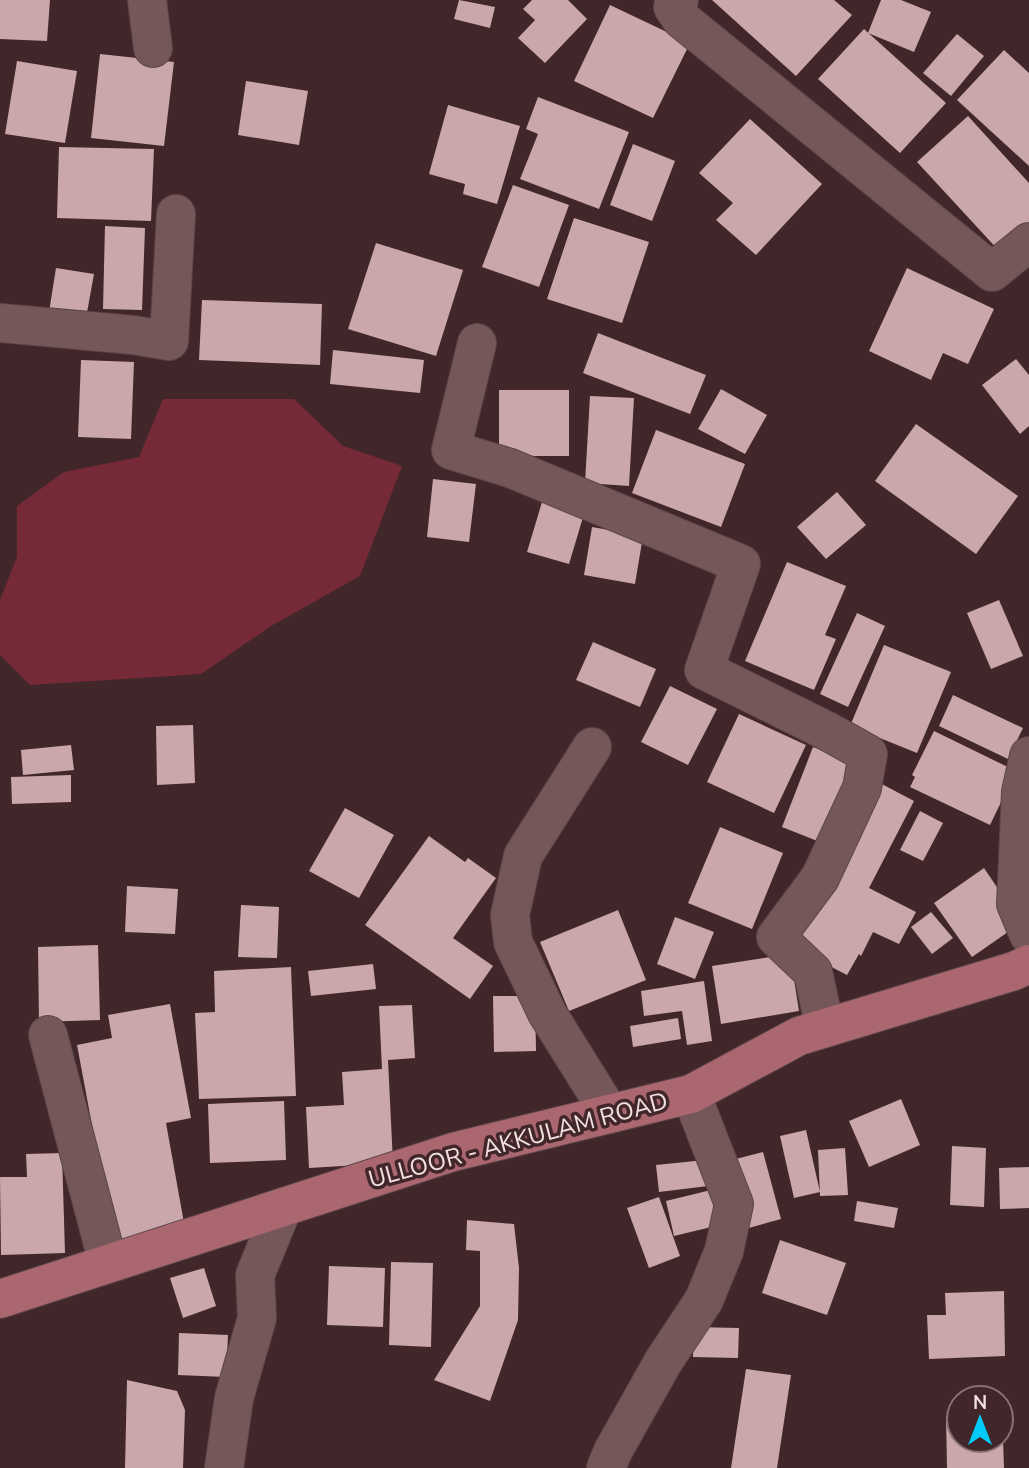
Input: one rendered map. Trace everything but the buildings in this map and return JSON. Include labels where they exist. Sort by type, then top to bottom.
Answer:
[{"type":"main road","name":"ULLOOR - AKKULAM ROAD","points":[[0,1299],[453,1152],[691,1094],[799,1036],[1029,964]]},
{"type":"street","points":[[147,0],[153,48]]},
{"type":"street","points":[[679,0],[673,7],[681,19],[992,272],[1029,242]]},
{"type":"street","points":[[0,323],[133,335],[169,341],[176,214]]},
{"type":"street","points":[[477,343],[451,450],[510,468],[741,564],[704,670],[868,754],[862,788],[820,878],[776,937],[813,972],[825,1028]]},
{"type":"street","points":[[592,747],[523,856],[510,915],[513,942],[547,1013],[610,1114]]},
{"type":"street","points":[[1029,756],[1021,792],[1016,904],[1029,934]]},
{"type":"street","points":[[48,1035],[108,1263]]},
{"type":"street","points":[[606,1468],[612,1451],[663,1362],[704,1300],[724,1251],[734,1205],[691,1094]]},
{"type":"street","points":[[224,1468],[234,1398],[257,1318],[255,1275],[283,1207]]},
{"type":"shaded area","points":[[163,399],[294,399],[343,446],[402,466],[360,576],[271,626],[201,674],[30,685],[0,655],[0,600],[17,557],[17,506],[64,472],[139,457]]}]
